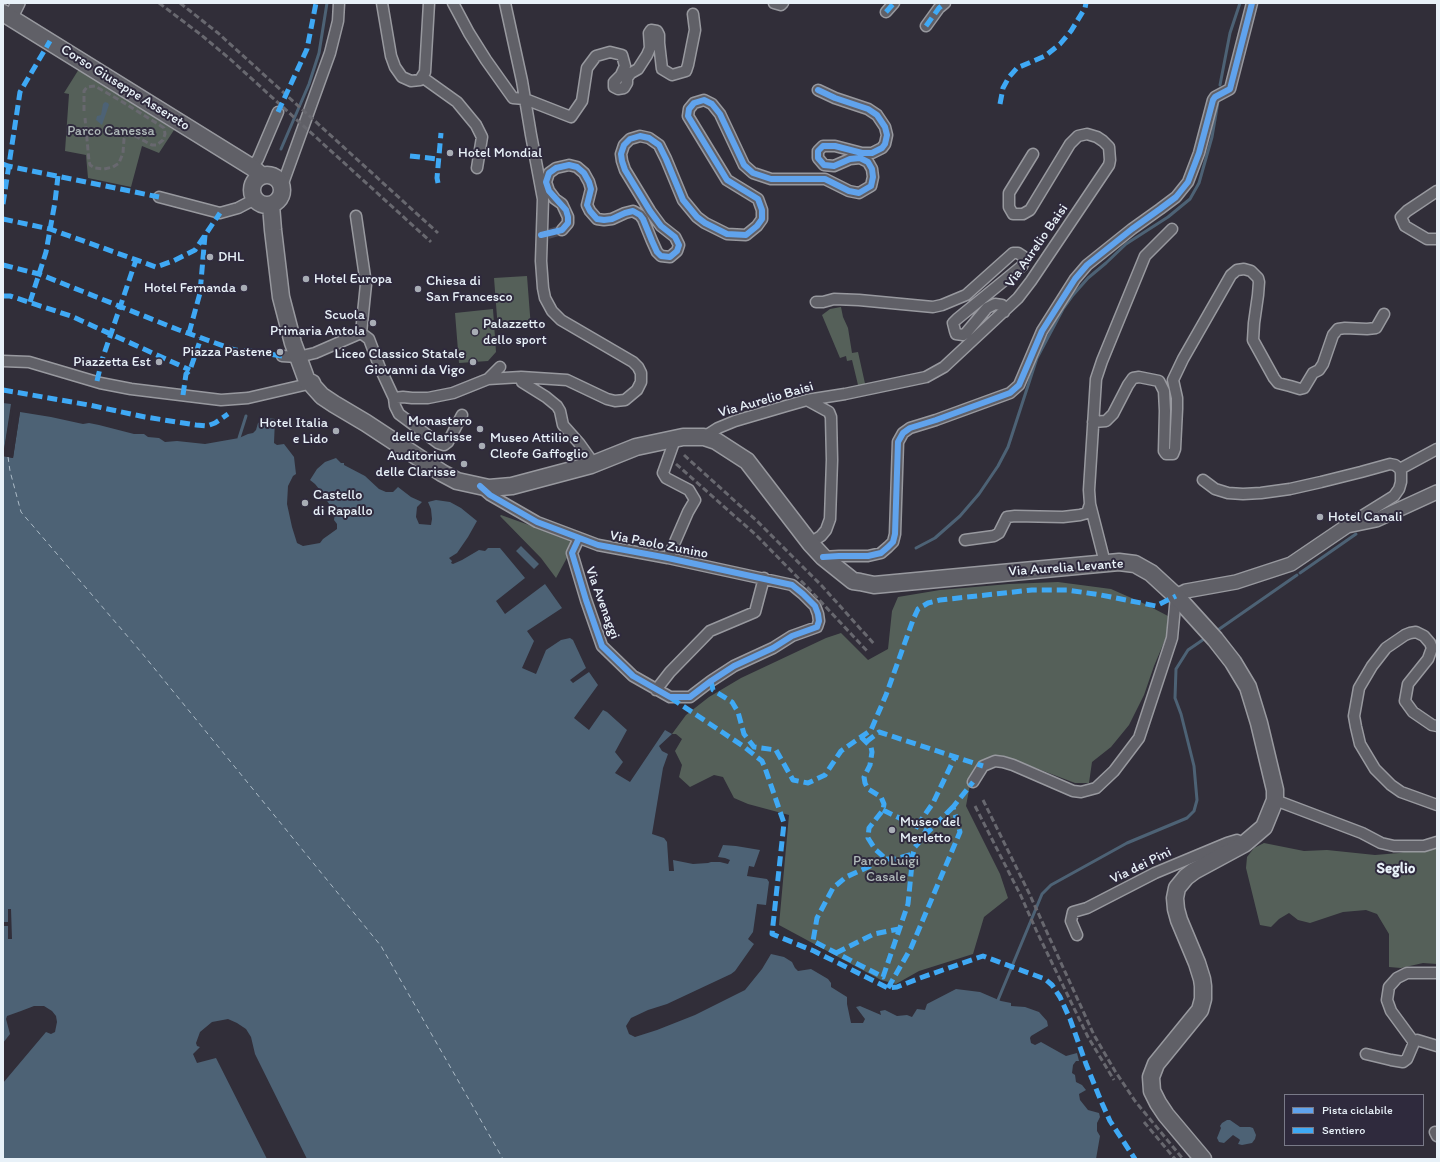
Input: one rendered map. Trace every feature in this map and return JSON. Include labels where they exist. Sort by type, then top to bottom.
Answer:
[{"type":"main road","name":"Corso Giuseppe Assereto","points":[[7,15],[254,178]]},
{"type":"main road","points":[[267,175],[276,178],[282,186],[282,195],[276,204],[262,204],[254,178],[267,175]]},
{"type":"main road","points":[[271,205],[281,297],[287,324],[308,388]]},
{"type":"main road","name":"Via Aurelia Levante","points":[[308,388],[366,422],[442,473],[457,480],[489,488],[512,486],[591,465],[636,447],[683,436],[704,437],[716,441],[747,461],[823,557],[853,581],[874,586],[1119,562],[1135,564],[1151,573],[1176,596],[1215,639],[1233,662],[1248,687],[1275,790],[1275,800],[1264,828],[1244,844],[1194,871],[1186,877],[1177,888],[1175,898],[1179,920],[1202,978],[1203,999],[1200,1010],[1156,1064],[1152,1077],[1152,1091],[1158,1103],[1203,1159]]},
{"type":"street","points":[[7,15],[18,3]]},
{"type":"street","points":[[282,186],[330,53],[338,21],[339,3]]},
{"type":"street","points":[[382,3],[391,56],[395,67],[402,77],[411,82],[420,80],[425,72],[429,3]]},
{"type":"street","points":[[453,3],[469,34],[513,98],[525,99],[570,117],[582,101],[587,68],[596,56],[610,52],[622,55],[625,66],[621,75],[614,82],[614,87],[618,89],[624,88],[628,83],[627,78],[638,68],[647,55],[650,48],[649,33],[651,30],[656,31],[659,35],[662,69],[672,75],[686,71],[695,30],[693,14]]},
{"type":"street","points":[[394,398],[428,398],[453,393],[488,379],[521,377],[567,380],[595,394],[614,401],[625,400],[630,397],[637,390],[641,382],[641,373],[633,362],[561,320],[552,311],[545,298],[541,261],[545,234],[543,199],[525,99],[505,3]]},
{"type":"street","points":[[774,3],[781,5],[783,3]]},
{"type":"street","points":[[886,12],[894,3]]},
{"type":"street","points":[[926,26],[940,8],[946,3]]},
{"type":"street","points":[[823,557],[868,556],[881,553],[893,542],[895,534],[898,442],[903,433],[910,428],[936,420],[1010,392],[1019,385],[1042,331],[1075,279],[1087,266],[1132,228],[1176,197],[1188,182],[1199,153],[1213,100],[1230,89],[1252,3]]},
{"type":"street","points":[[422,77],[457,102],[476,125],[482,137],[477,168]]},
{"type":"street","points":[[562,230],[568,223],[568,217],[562,204],[555,199],[549,191],[546,182],[549,173],[556,168],[568,165],[577,167],[584,173],[589,182],[590,189],[587,205],[597,219],[612,219],[633,211],[640,215],[643,219],[657,252],[661,256],[670,257],[676,251],[679,245],[675,238],[661,226],[650,211],[625,170],[622,161],[621,154],[624,145],[630,139],[640,136],[649,138],[659,145],[683,200],[697,217],[705,223],[727,234],[746,235],[757,226],[762,218],[762,210],[758,199],[727,180],[688,116],[689,109],[694,103],[704,100],[712,104],[720,114],[744,165],[753,173],[771,179],[825,179],[849,191],[859,193],[871,186],[873,177],[872,169],[868,162],[860,158],[850,159],[834,166],[824,165],[818,158],[818,151],[823,146],[835,146],[862,153],[872,153],[882,148],[885,144],[887,135],[885,127],[877,115],[868,109],[835,98],[818,90]]},
{"type":"street","points":[[159,197],[220,213],[238,208],[254,178],[258,159],[278,112]]},
{"type":"street","name":"Via Aurelio Baisi","points":[[704,437],[718,428],[735,421],[807,400],[926,377],[944,367],[1004,312],[1032,281],[1109,165],[1110,160],[1109,147],[1103,141],[1097,137],[1087,134],[1078,136],[1070,144],[1030,210],[1023,214],[1013,214],[1009,207],[1009,194],[1033,154]]},
{"type":"street","points":[[1437,191],[1407,211],[1401,217],[1405,226],[1427,239],[1437,239]]},
{"type":"street","points":[[356,216],[366,284],[361,333]]},
{"type":"street","points":[[1105,563],[1090,504],[1089,490],[1096,379],[1145,256],[1172,229]]},
{"type":"street","points":[[816,302],[859,300],[933,307],[942,305],[966,295],[1012,253],[1018,253],[1024,257],[1022,266],[957,319],[953,324],[954,331],[956,334],[963,335],[988,308],[995,304],[1002,305],[1004,312]]},
{"type":"street","points":[[1094,422],[1106,421],[1113,414],[1133,378],[1139,377],[1159,381],[1164,391],[1164,451],[1166,454],[1173,454],[1175,449],[1177,409],[1177,398],[1173,380],[1182,358],[1231,275],[1237,270],[1244,269],[1251,271],[1258,278],[1258,295],[1253,340],[1278,383],[1300,389],[1304,388],[1313,373],[1319,370],[1323,364],[1333,335],[1338,329],[1376,328],[1384,314]]},
{"type":"street","points":[[282,356],[298,357],[315,353],[361,333]]},
{"type":"street","points":[[361,333],[369,339],[394,398],[395,406],[399,414],[438,443],[444,445],[448,442],[462,415]]},
{"type":"street","points":[[3,361],[29,362],[131,389],[221,400],[248,398],[308,388]]},
{"type":"street","points":[[488,379],[500,367]]},
{"type":"street","points":[[521,377],[522,382],[557,406],[560,411],[563,425],[589,457],[591,465]]},
{"type":"street","points":[[807,400],[829,412],[831,417],[832,460],[830,519],[826,530],[821,536],[810,542]]},
{"type":"street","points":[[668,558],[688,512],[695,500],[690,490],[666,478],[663,473],[673,445],[673,439]]},
{"type":"street","points":[[1400,470],[1437,449]]},
{"type":"street","points":[[973,782],[984,766],[995,761],[1013,765],[1073,791],[1081,792],[1096,788],[1114,771],[1138,738],[1172,638],[1176,596],[1186,591],[1236,582],[1291,564],[1360,517],[1394,496],[1399,489],[1401,473],[1395,465],[1390,464],[1290,489],[1243,494],[1228,493],[1215,489],[1202,480]]},
{"type":"street","name":"Via Paolo Zunino","points":[[480,486],[490,494],[537,522],[598,545],[764,578],[792,586],[815,606],[819,621],[817,627],[792,636],[773,648],[734,666],[690,697]]},
{"type":"street","points":[[1347,526],[1376,520],[1437,492]]},
{"type":"street","points":[[965,540],[994,536],[999,532],[1007,517],[1063,517],[1080,515],[1087,513],[1090,504]]},
{"type":"street","name":"Via Avenaggi","points":[[579,538],[572,553],[602,646],[633,676],[656,690],[670,697],[690,697]]},
{"type":"street","points":[[656,690],[670,672],[710,631],[756,612],[764,578]]},
{"type":"street","points":[[1437,726],[1432,725],[1413,712],[1406,701],[1408,684],[1428,659],[1432,648],[1424,636],[1416,632],[1410,633],[1386,648],[1372,666],[1359,688],[1354,716],[1360,744],[1375,769],[1391,785],[1401,792],[1437,805]]},
{"type":"street","points":[[1275,800],[1394,846],[1424,846],[1437,842]]},
{"type":"street","name":"Via dei Pini","points":[[1076,935],[1072,921],[1073,912],[1087,908],[1155,873],[1227,843],[1237,840],[1244,844]]},
{"type":"street","points":[[1366,1054],[1403,1062],[1407,1059],[1413,1045],[1412,1041],[1391,1011],[1387,1000],[1389,987],[1397,978],[1408,973],[1437,973]]},
{"type":"street","points":[[1412,1041],[1417,1040],[1437,1046]]},
{"type":"green space","name":"Parco Canessa","points":[[79,69],[174,130],[159,153],[142,146],[131,187],[88,178],[86,155],[65,151],[69,94],[64,93]]},
{"type":"green space","points":[[527,276],[531,328],[498,330],[494,278]]},
{"type":"green space","points":[[841,307],[843,317],[848,328],[852,353],[858,352],[866,388],[859,389],[852,360],[847,361],[846,356],[840,358],[822,315],[830,309]]},
{"type":"green space","name":"Palazzetto dello sport","points":[[493,309],[496,352],[488,361],[459,363],[455,313]]},
{"type":"green space","points":[[501,515],[568,539],[571,543],[569,554],[556,578],[541,558],[500,516]]},
{"type":"green space","name":"Parco Luigi Casale","points":[[1058,582],[1111,589],[1145,604],[1168,616],[1167,635],[1144,695],[1129,725],[1111,747],[1092,762],[1089,783],[1075,783],[1004,756],[993,755],[983,761],[972,774],[966,806],[1000,874],[1008,898],[984,917],[973,954],[919,971],[896,984],[881,980],[779,925],[789,815],[748,804],[734,798],[723,777],[714,775],[690,787],[679,777],[682,765],[675,751],[682,739],[676,734],[672,734],[686,715],[709,697],[741,678],[826,638],[841,633],[868,660],[888,649],[892,611],[898,597],[940,590],[1009,584]]},
{"type":"green space","points":[[1264,843],[1304,851],[1327,850],[1375,855],[1399,853],[1435,845],[1437,846],[1437,964],[1423,963],[1401,968],[1389,967],[1389,934],[1377,914],[1366,910],[1343,912],[1310,923],[1298,920],[1289,913],[1279,919],[1271,927],[1260,925],[1246,868],[1247,857],[1254,848]]},
{"type":"water","points":[[105,102],[109,105],[102,125],[96,120],[97,116],[101,115],[103,104]]},
{"type":"water","points":[[3,403],[11,404],[3,456]]},
{"type":"water","points":[[20,412],[83,424],[89,423],[134,434],[144,434],[148,437],[159,438],[165,442],[177,441],[205,444],[239,438],[253,433],[256,430],[258,423],[267,418],[275,419],[274,443],[277,445],[284,444],[294,457],[296,474],[293,476],[288,486],[287,504],[297,543],[303,546],[320,543],[337,529],[337,524],[334,520],[335,513],[320,490],[310,480],[317,469],[325,462],[336,458],[341,463],[344,463],[344,465],[365,476],[379,489],[386,492],[393,492],[398,487],[411,497],[422,502],[417,507],[416,517],[419,524],[431,525],[431,509],[428,502],[436,500],[450,502],[461,508],[477,521],[457,553],[449,558],[452,561],[451,563],[453,564],[462,560],[479,550],[485,551],[488,548],[500,548],[525,578],[496,601],[505,614],[545,584],[562,608],[527,631],[534,641],[522,668],[536,674],[546,650],[561,640],[570,638],[573,640],[586,668],[570,680],[573,683],[589,672],[598,685],[574,718],[589,730],[603,710],[627,730],[615,752],[623,762],[615,773],[630,782],[665,730],[672,734],[659,746],[662,751],[668,754],[663,768],[652,834],[664,838],[667,842],[669,871],[674,871],[673,860],[693,864],[720,862],[728,864],[730,860],[718,857],[723,845],[760,850],[754,867],[749,866],[747,876],[767,879],[769,882],[766,905],[757,904],[753,932],[748,939],[754,944],[735,971],[667,1004],[648,1010],[631,1018],[626,1026],[629,1034],[635,1037],[657,1030],[695,1015],[745,990],[762,969],[771,954],[784,957],[792,962],[798,971],[811,969],[828,979],[831,983],[831,987],[847,997],[851,1023],[863,1023],[865,1019],[856,1007],[860,1006],[881,1015],[880,1011],[885,1010],[897,1016],[907,1015],[912,1017],[917,1009],[925,1010],[927,1004],[956,989],[980,992],[1001,1001],[1011,1003],[1011,1006],[1025,1007],[1039,1012],[1047,1021],[1048,1026],[1031,1036],[1031,1043],[1035,1045],[1041,1042],[1066,1056],[1077,1053],[1079,1061],[1076,1061],[1073,1065],[1072,1073],[1075,1075],[1076,1082],[1082,1085],[1086,1090],[1079,1094],[1080,1100],[1088,1110],[1099,1113],[1100,1117],[1097,1123],[1097,1131],[1100,1136],[1096,1159],[307,1159],[255,1054],[251,1037],[246,1029],[228,1019],[212,1022],[200,1032],[196,1043],[197,1046],[200,1047],[193,1054],[197,1063],[216,1058],[267,1159],[3,1159],[3,1083],[46,1032],[51,1034],[55,1032],[57,1022],[56,1016],[52,1011],[44,1006],[34,1006],[7,1016],[6,1019],[10,1034],[3,1043],[3,926],[8,926],[8,939],[12,939],[11,909],[8,909],[8,922],[3,922],[3,456],[13,458]]},
{"type":"water","points":[[521,546],[539,564],[534,569],[516,551]]},
{"type":"water","points":[[1227,1120],[1230,1120],[1240,1127],[1253,1128],[1256,1135],[1252,1143],[1242,1145],[1238,1144],[1240,1140],[1233,1135],[1224,1143],[1219,1142],[1217,1138],[1221,1128],[1220,1126]]},
{"type":"pier","points":[[11,410],[13,410],[6,455],[11,456],[18,412],[20,412],[13,458],[3,456]]},
{"type":"waterway","points":[[281,149],[309,84],[319,53],[327,3]]},
{"type":"waterway","points":[[1220,85],[1230,33],[1240,3]]},
{"type":"waterway","points":[[916,548],[935,538],[960,516],[979,494],[998,466],[1008,447],[1037,358],[1063,309],[1073,295],[1088,278],[1126,244],[1168,217],[1190,199],[1199,183],[1212,137],[1218,102]]},
{"type":"waterway","points":[[239,438],[246,416]]},
{"type":"waterway","points":[[1300,573],[1356,534]]},
{"type":"waterway","points":[[1215,632],[1297,575]]},
{"type":"waterway","points":[[998,1000],[1042,894],[1051,885],[1127,843],[1187,818],[1194,811],[1197,800],[1194,766],[1181,714],[1175,698],[1176,669],[1188,650],[1207,637]]},
{"type":"ferry route","points":[[8,457],[10,471],[21,512],[141,652],[381,946],[503,1159]]},
{"type":"tunnel","points":[[548,234],[562,230]]},
{"type":"railway","points":[[159,3],[230,59],[431,242]]},
{"type":"railway","points":[[180,3],[218,33],[438,233]]},
{"type":"railway","points":[[84,111],[84,91],[87,87],[95,86],[164,128],[165,134],[163,140],[157,145],[152,145],[133,135],[126,135],[124,139],[123,153],[119,163],[113,167],[104,169],[95,168],[90,165],[89,161],[85,118]]},
{"type":"railway","points":[[684,455],[757,521],[822,586],[875,645]]},
{"type":"railway","points":[[676,464],[756,535],[868,652]]},
{"type":"railway","points":[[983,800],[1029,893],[1094,1035],[1135,1101],[1183,1159]]},
{"type":"railway","points":[[975,806],[1021,896],[1088,1037],[1114,1080]]},
{"type":"railway","points":[[1144,1122],[1175,1159]]},
{"type":"marked path","points":[[278,112],[307,49],[316,3]]},
{"type":"marked path","points":[[886,12],[894,3]]},
{"type":"marked path","points":[[926,26],[939,8],[945,3]]},
{"type":"marked path","points":[[1000,104],[1003,88],[1009,77],[1017,68],[1045,56],[1060,44],[1071,31],[1085,8],[1086,3]]},
{"type":"marked path","points":[[3,204],[20,92],[50,41]]},
{"type":"marked path","points":[[438,183],[437,178],[441,133]]},
{"type":"marked path","points":[[410,156],[438,159]]},
{"type":"marked path","points":[[3,164],[159,197]]},
{"type":"marked path","points":[[30,302],[46,252],[58,176]]},
{"type":"marked path","points":[[3,219],[50,229],[156,267],[173,261],[195,250],[220,213]]},
{"type":"marked path","points":[[189,333],[200,293],[205,235]]},
{"type":"marked path","points":[[97,381],[102,360],[136,260]]},
{"type":"marked path","points":[[3,265],[39,274],[179,330],[235,350],[282,356]]},
{"type":"marked path","points":[[3,296],[10,296],[71,316],[190,370]]},
{"type":"marked path","points":[[183,395],[186,374],[190,370],[201,338]]},
{"type":"marked path","points":[[3,390],[89,405],[145,417],[196,425],[207,426],[215,423],[228,414]]},
{"type":"marked path","points":[[711,681],[713,690],[732,702],[738,712],[744,734],[754,747],[776,750],[793,780],[808,783],[825,775],[841,751],[871,730],[886,695],[913,620],[918,609],[928,603],[940,600],[1032,590],[1067,590],[1156,606],[1176,596]]},
{"type":"marked path","points":[[671,698],[743,746],[762,761],[765,768],[784,823],[772,934],[814,951],[888,988],[897,987],[983,956],[1045,979],[1052,985],[1060,997],[1110,1121],[1135,1159]]},
{"type":"marked path","points":[[866,742],[879,732],[983,766]]},
{"type":"marked path","points":[[861,737],[871,747],[872,752],[870,765],[864,777],[865,783],[868,789],[881,797],[884,804],[883,810],[869,828],[868,838],[875,849],[886,859],[846,877],[833,888],[817,918],[813,941],[883,977],[908,904],[915,847],[953,807]]},
{"type":"marked path","points":[[917,826],[933,803],[955,757]]},
{"type":"marked path","points":[[888,988],[911,948],[960,832],[953,807],[973,782]]},
{"type":"marked path","points":[[883,810],[928,832]]},
{"type":"marked path","points":[[886,859],[895,859],[913,854]]},
{"type":"marked path","points":[[836,953],[874,934],[899,929]]},
{"type":"cycle path","points":[[823,557],[868,556],[881,553],[893,542],[895,534],[898,442],[903,433],[910,428],[1010,393],[1019,385],[1042,331],[1075,279],[1087,265],[1132,229],[1176,197],[1188,182],[1199,153],[1213,100],[1215,97],[1230,89],[1252,3]]},
{"type":"cycle path","points":[[541,235],[562,230],[568,223],[566,210],[549,191],[546,182],[549,173],[556,168],[569,165],[577,167],[584,173],[589,182],[591,189],[587,205],[597,219],[612,219],[633,211],[640,215],[643,219],[657,252],[661,256],[670,257],[677,251],[679,245],[675,237],[661,226],[650,211],[625,170],[622,161],[621,154],[624,145],[630,139],[640,136],[649,138],[659,145],[683,200],[697,217],[705,223],[727,234],[746,235],[757,226],[762,219],[762,210],[758,199],[727,180],[688,116],[689,109],[694,103],[704,100],[712,104],[720,114],[744,165],[753,173],[771,179],[825,179],[849,191],[859,193],[871,186],[873,177],[872,169],[868,162],[860,158],[850,159],[834,166],[824,165],[818,158],[818,151],[823,146],[835,146],[862,153],[872,153],[882,148],[885,144],[887,135],[885,127],[877,115],[868,109],[835,98],[818,90]]},
{"type":"cycle path","points":[[480,486],[490,495],[537,522],[598,545],[668,558],[792,585],[815,606],[819,621],[817,627],[792,636],[773,648],[734,666],[690,697],[670,697],[633,676],[602,646],[572,553],[579,538]]},
{"type":"place","name":"Hotel Mondial","points":[[450,153]]},
{"type":"place","name":"DHL","points":[[210,257]]},
{"type":"place","name":"Hotel Europa","points":[[306,279]]},
{"type":"place","name":"Hotel Fernanda","points":[[244,288]]},
{"type":"place","name":"Chiesa di San Francesco","points":[[418,289]]},
{"type":"place","name":"Scuola Primaria Antola","points":[[373,323]]},
{"type":"place","name":"Palazzetto dello sport","points":[[475,332]]},
{"type":"place","name":"Piazza Pastene","points":[[280,352]]},
{"type":"place","name":"Piazzetta Est","points":[[159,362]]},
{"type":"place","name":"Liceo Classico Statale Giovanni da Vigo","points":[[473,362]]},
{"type":"place","name":"Monastero delle Clarisse","points":[[480,429]]},
{"type":"place","name":"Hotel Italia e Lido","points":[[336,431]]},
{"type":"place","name":"Museo Attilio e Cleofe Gaffoglio","points":[[482,446]]},
{"type":"place","name":"Auditorium delle Clarisse","points":[[464,464]]},
{"type":"place","name":"Castello di Rapallo","points":[[305,503]]},
{"type":"place","name":"Hotel Canali","points":[[1320,517]]},
{"type":"place","name":"Museo del Merletto","points":[[892,830]]},
{"type":"district","name":"Seglio","points":[[1396,869]]}]
